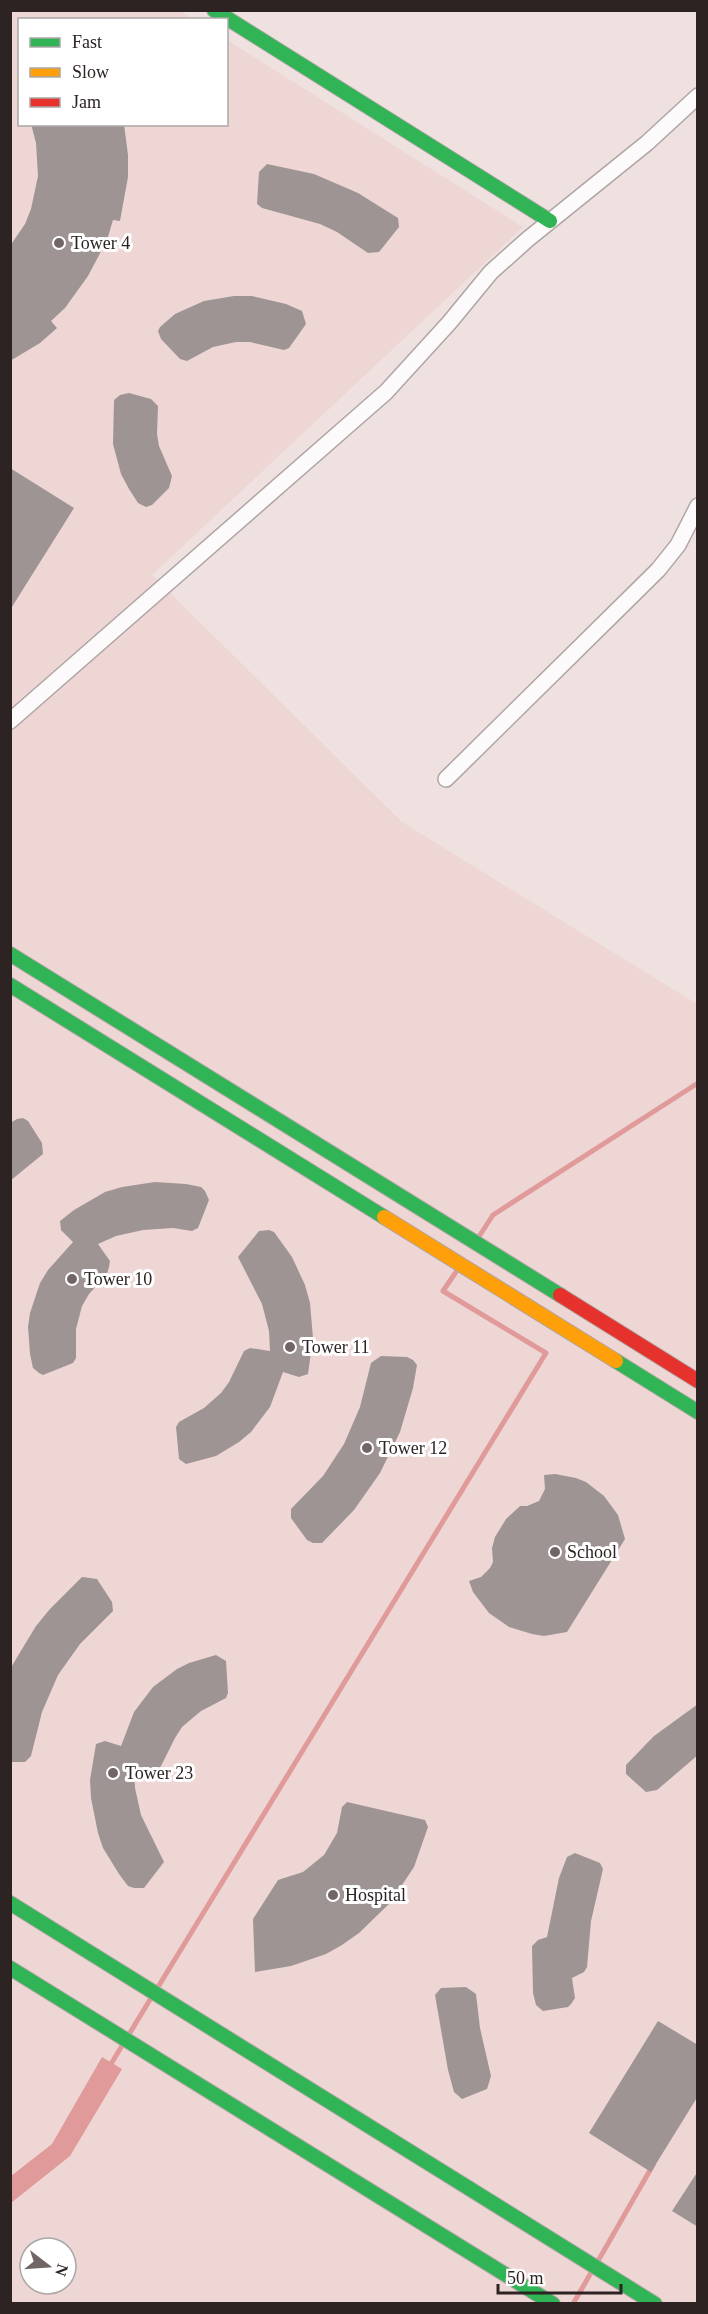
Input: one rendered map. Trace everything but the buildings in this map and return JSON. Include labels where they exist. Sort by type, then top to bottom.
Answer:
[{"type":"street","points":[[214,10],[227,18]]},
{"type":"street","points":[[228,19],[550,221]]},
{"type":"street","points":[[10,721],[386,392],[449,323],[491,272],[646,143],[698,96]]},
{"type":"street","points":[[446,779],[658,570],[678,544],[698,506]]},
{"type":"street","points":[[10,954],[698,1381]]},
{"type":"street","points":[[10,985],[698,1412]]},
{"type":"street","points":[[10,1903],[655,2304]]},
{"type":"street","points":[[10,1968],[553,2304]]},
{"type":"shaded area","points":[[11,11],[179,11],[192,18],[18,18],[18,126],[228,126],[228,41],[523,227],[152,575],[402,822],[697,1004],[697,2303],[11,2304]]},
{"type":"shaded area","points":[[102,2057],[122,2069],[70,2156],[11,2203],[11,2176],[52,2144]]},
{"type":"waterway","points":[[478,1238],[493,1215],[698,1083]]},
{"type":"waterway","points":[[158,1987],[546,1353],[443,1291],[458,1269]]},
{"type":"waterway","points":[[128,2036],[151,1998]]},
{"type":"waterway","points":[[108,2069],[123,2044]]},
{"type":"waterway","points":[[598,2261],[653,2165]]},
{"type":"waterway","points":[[573,2304],[592,2271]]},
{"type":"traffic: fast","points":[[214,10],[227,18]]},
{"type":"traffic: fast","points":[[228,19],[550,221]]},
{"type":"traffic: fast","points":[[10,954],[560,1295]]},
{"type":"traffic: fast","points":[[10,985],[384,1217]]},
{"type":"traffic: fast","points":[[616,1361],[698,1412]]},
{"type":"traffic: fast","points":[[10,1903],[655,2304]]},
{"type":"traffic: fast","points":[[10,1968],[553,2304]]},
{"type":"traffic: slow","points":[[384,1217],[616,1361]]},
{"type":"traffic: jam","points":[[560,1295],[698,1381]]},
{"type":"place","name":"Tower 4","points":[[59,243]]},
{"type":"place","name":"Tower 10","points":[[72,1279]]},
{"type":"place","name":"Tower 11","points":[[290,1347]]},
{"type":"place","name":"Tower 12","points":[[367,1448]]},
{"type":"place","name":"School","points":[[555,1552]]},
{"type":"place","name":"Tower 23","points":[[113,1773]]},
{"type":"place","name":"Hospital","points":[[333,1895]]}]
